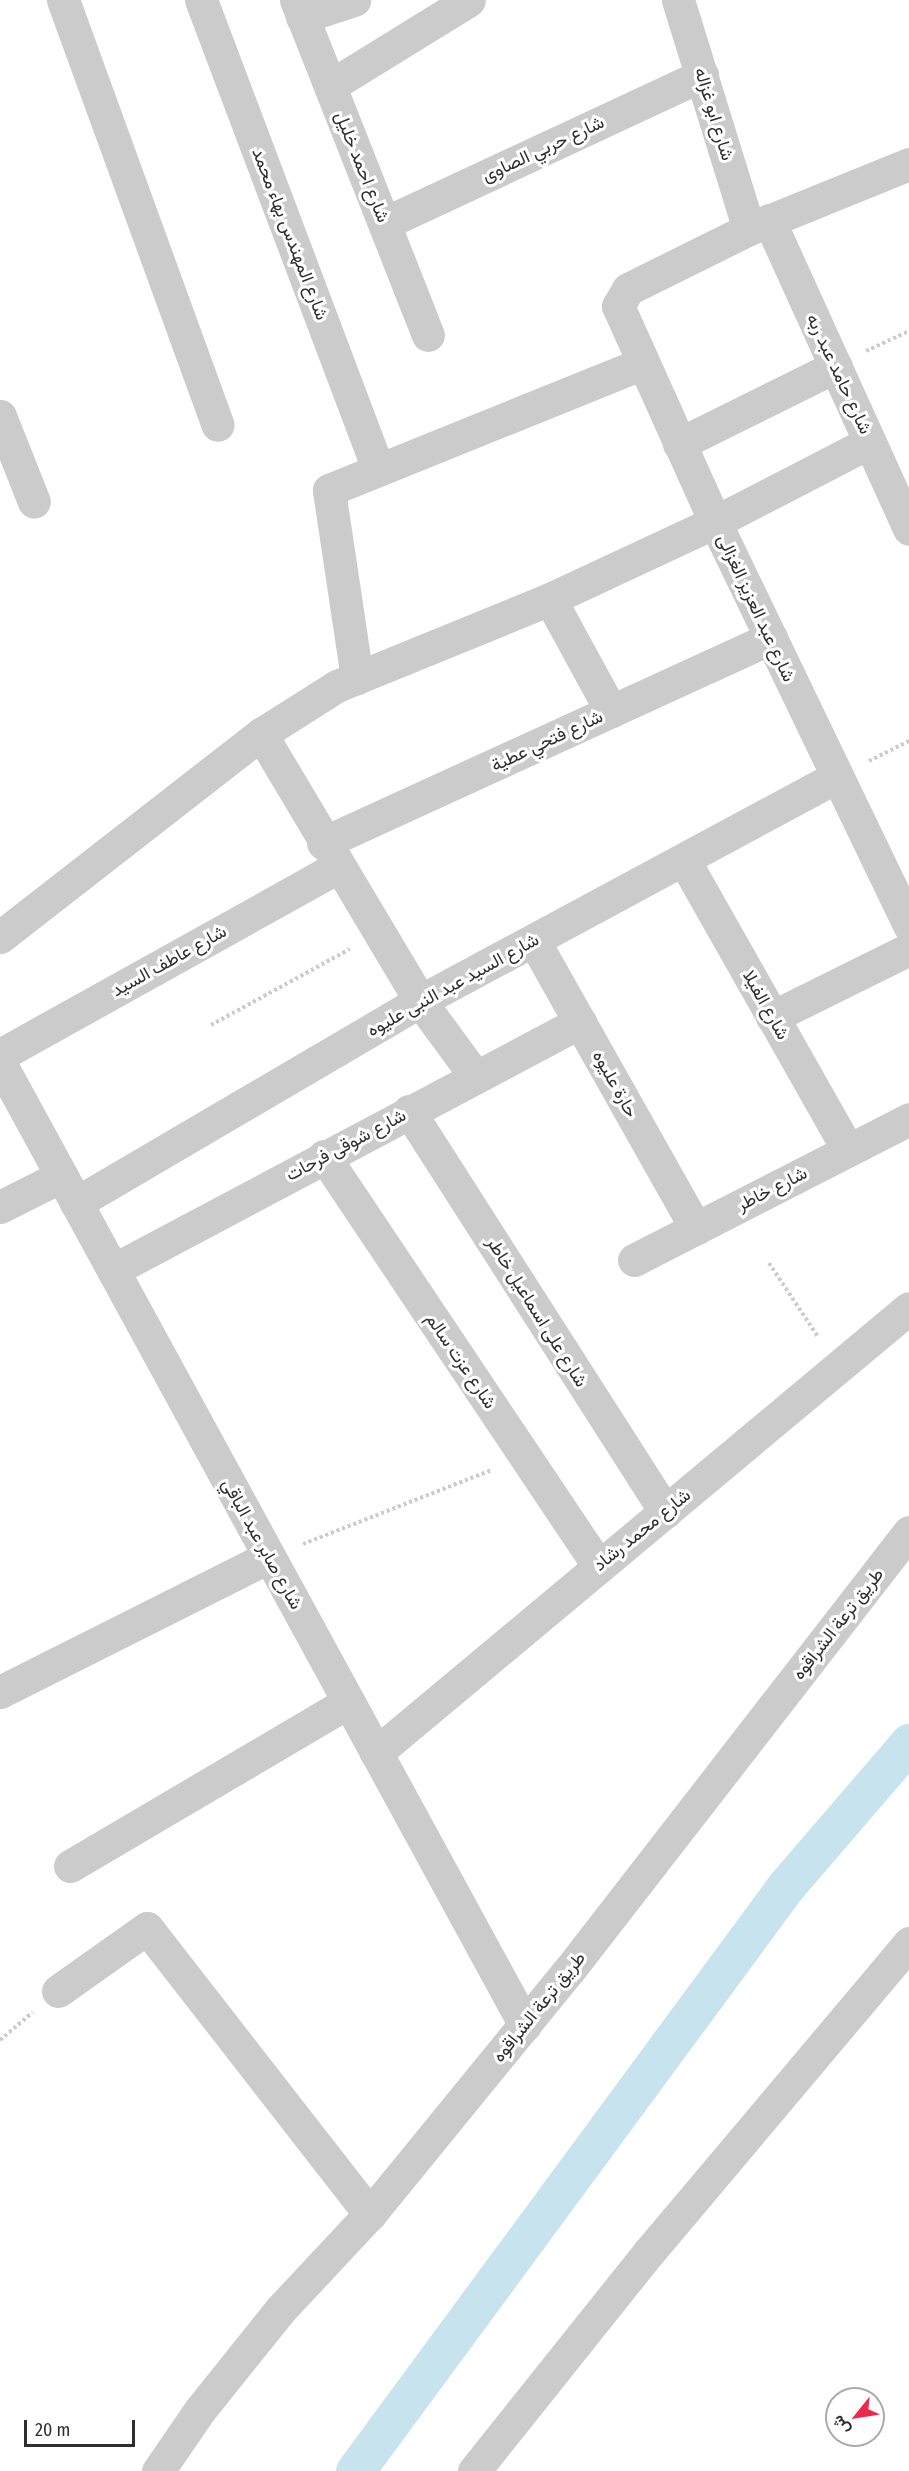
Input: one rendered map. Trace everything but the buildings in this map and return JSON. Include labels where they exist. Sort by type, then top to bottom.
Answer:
[{"type":"street","points":[[63,0],[218,425]]},
{"type":"street","name":"شارع المهندس بهاء محمد","points":[[201,0],[378,469]]},
{"type":"street","points":[[299,8],[354,0]]},
{"type":"street","points":[[330,86],[469,0]]},
{"type":"street","name":"شارع ابو غزاله","points":[[678,0],[702,75],[759,224]]},
{"type":"street","name":"شارع احمد خليل","points":[[299,8],[428,335]]},
{"type":"street","name":"شارع حربي الصاوى","points":[[385,223],[702,75]]},
{"type":"street","points":[[759,224],[909,164]]},
{"type":"street","name":"شارع عبد العزيز الغزالى","points":[[759,224],[628,289],[618,306],[715,522],[836,777],[899,884],[909,926]]},
{"type":"street","name":"شارع حامد عبد ربه","points":[[759,224],[836,366],[909,529]]},
{"type":"street","points":[[357,678],[329,490],[643,363]]},
{"type":"street","points":[[679,444],[836,366]]},
{"type":"street","points":[[0,416],[34,502]]},
{"type":"street","points":[[0,938],[261,734],[337,686],[550,599],[715,522],[870,442]]},
{"type":"street","points":[[550,599],[611,711]]},
{"type":"street","name":"شارع فتحي عطية","points":[[330,855],[611,711],[771,638]]},
{"type":"street","points":[[261,734],[330,855],[420,1001],[475,1076]]},
{"type":"street","name":"شارع السيد عبد النبى عليوه","points":[[0,1207],[69,1189],[836,777]]},
{"type":"street","name":"شارع عاطف السيد","points":[[0,1054],[330,855]]},
{"type":"street","name":"شارع الفيلا","points":[[684,860],[848,1150]]},
{"type":"street","name":"حارة عليوه","points":[[534,941],[696,1228]]},
{"type":"street","points":[[772,1017],[909,949]]},
{"type":"street","name":"شارع شوقى فرحات","points":[[113,1270],[580,1022]]},
{"type":"street","name":"شارع صابر عبد الباقي","points":[[0,1063],[525,2025]]},
{"type":"street","name":"شارع على اسماعيل خاطر","points":[[410,1111],[665,1512]]},
{"type":"street","name":"شارع خاطر","points":[[634,1260],[909,1119]]},
{"type":"street","name":"شارع عزت سالم","points":[[324,1156],[598,1566]]},
{"type":"street","name":"شارع محمد رشاد","points":[[376,1753],[837,1365],[909,1308]]},
{"type":"street","name":"طريق ترعة الشراقوه","points":[[158,2471],[200,2410],[281,2309],[370,2214],[525,2025],[909,1532]]},
{"type":"street","points":[[0,1692],[269,1557]]},
{"type":"street","points":[[70,1866],[348,1702]]},
{"type":"street","points":[[58,1990],[147,1928],[370,2214]]},
{"type":"street","points":[[474,2471],[649,2252],[909,1943]]},
{"type":"path","points":[[836,366],[909,332]]},
{"type":"path","points":[[836,777],[909,741]]},
{"type":"path","points":[[211,1025],[378,933]]},
{"type":"path","points":[[769,1263],[837,1365]]},
{"type":"path","points":[[269,1557],[525,1457]]},
{"type":"waterway","points":[[355,2471],[786,1886],[909,1743]]}]
